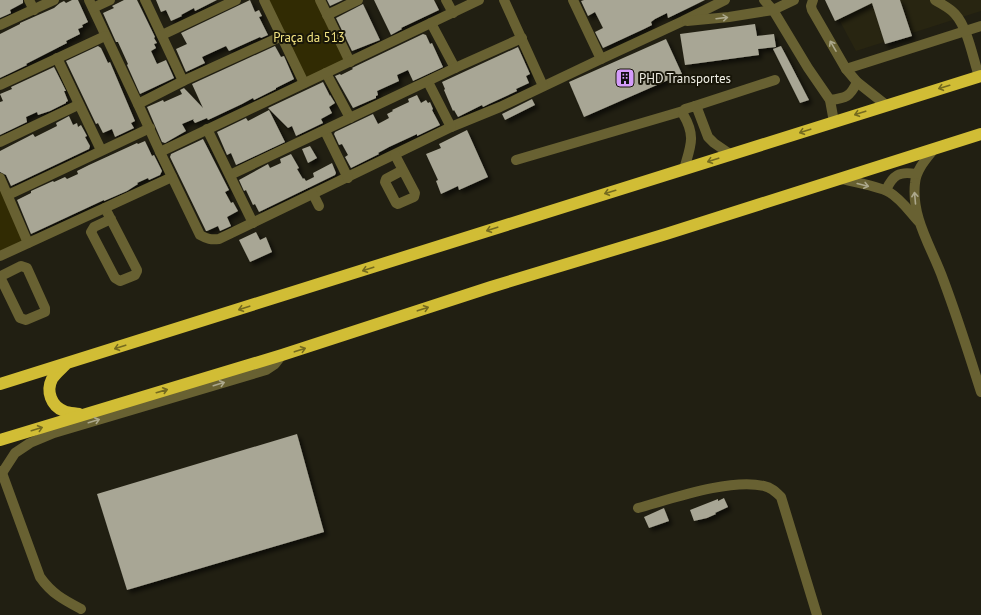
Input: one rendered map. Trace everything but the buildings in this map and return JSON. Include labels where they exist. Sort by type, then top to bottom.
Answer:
[{"type":"highway","points":[[0,384],[980,76]]},
{"type":"highway","points":[[0,440],[282,355],[491,287],[666,234],[981,134]]},
{"type":"highway","points":[[66,364],[53,378],[50,384],[50,396],[57,407],[64,411],[83,414]]},
{"type":"street","points":[[29,0],[34,10]]},
{"type":"street","points":[[0,25],[54,0]]},
{"type":"street","points":[[110,0],[91,4],[200,235],[206,239],[213,240],[219,239],[451,127],[500,107],[725,0]]},
{"type":"street","points":[[145,0],[183,81]]},
{"type":"street","points":[[162,34],[236,0]]},
{"type":"street","points":[[264,0],[304,83]]},
{"type":"street","points":[[320,0],[350,62]]},
{"type":"street","points":[[327,15],[358,0]]},
{"type":"street","points":[[446,0],[452,13]]},
{"type":"street","points":[[160,152],[479,0]]},
{"type":"street","points":[[504,0],[543,86]]},
{"type":"street","points":[[573,0],[601,58]]},
{"type":"street","points":[[764,0],[774,10],[808,68],[830,100],[834,122]]},
{"type":"street","points":[[683,21],[729,17],[774,10],[794,0]]},
{"type":"street","points":[[813,0],[811,6],[812,10],[846,69],[857,82],[886,105]]},
{"type":"street","points":[[935,0],[954,12],[957,16],[965,31],[980,76]]},
{"type":"street","points":[[431,23],[454,68]]},
{"type":"street","points":[[846,69],[981,26]]},
{"type":"street","points":[[0,85],[105,36]]},
{"type":"street","points":[[138,104],[183,81],[282,36]]},
{"type":"street","points":[[230,175],[428,82],[454,68],[522,38]]},
{"type":"street","points":[[57,58],[78,105],[101,150]]},
{"type":"street","points":[[326,73],[350,118]]},
{"type":"street","points":[[516,160],[683,112],[687,108],[775,80]]},
{"type":"street","points":[[428,82],[451,127]]},
{"type":"street","points":[[830,100],[850,95],[857,82]]},
{"type":"street","points":[[0,142],[78,105]]},
{"type":"street","points":[[695,106],[710,139],[730,154]]},
{"type":"street","points":[[683,112],[692,137],[684,169]]},
{"type":"street","points":[[8,195],[150,128]]},
{"type":"street","points":[[207,129],[253,223]]},
{"type":"street","points":[[325,131],[348,178]]},
{"type":"street","points":[[934,149],[916,174],[914,192],[918,221],[943,277],[981,392]]},
{"type":"street","points":[[395,155],[403,170]]},
{"type":"street","points":[[886,190],[890,181],[897,175],[906,173],[916,174]]},
{"type":"street","points":[[11,271],[2,256],[172,177]]},
{"type":"street","points":[[0,178],[28,243]]},
{"type":"street","points":[[841,179],[886,190],[902,203],[918,221]]},
{"type":"street","points":[[313,194],[319,206]]},
{"type":"street","points":[[105,208],[111,219],[137,271],[135,275],[120,280],[115,278],[91,232],[94,227],[111,219]]},
{"type":"street","points":[[21,266],[27,268],[45,308],[44,312],[26,320],[20,318],[1,279],[3,275],[11,271],[21,266]]},
{"type":"street","points":[[82,609],[61,598],[48,588],[40,577],[1,472],[15,453],[30,443],[54,434],[266,370],[275,364],[282,355]]},
{"type":"street","points":[[638,508],[717,487],[750,484],[771,488],[781,497],[817,615]]},
{"type":"shaded area","points":[[981,0],[981,11],[856,51],[829,1]]},
{"type":"green space","name":"Praça da 513","points":[[259,0],[322,0],[354,64],[301,88]]},
{"type":"green space","points":[[0,174],[30,237],[0,251]]},
{"type":"place","name":"PHD Transportes","points":[[625,78]]}]
